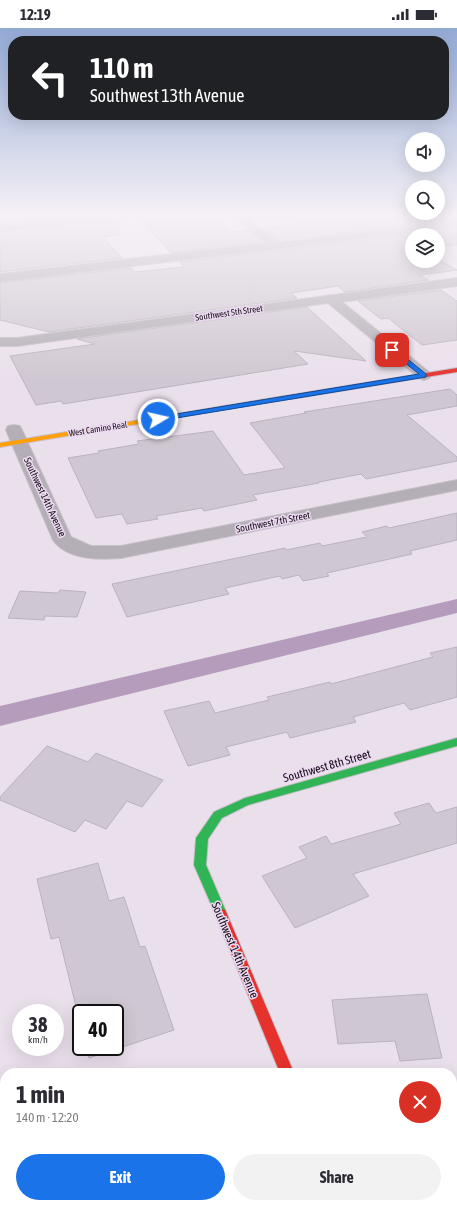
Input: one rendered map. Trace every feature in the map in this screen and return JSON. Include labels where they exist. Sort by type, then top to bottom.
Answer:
[{"type":"street","points":[[0,278],[60,271]]},
{"type":"street","name":"Southwest 5th Street","points":[[1,342],[17,342],[457,282]]},
{"type":"street","points":[[331,299],[412,366],[426,370]]},
{"type":"street","points":[[397,369],[412,366]]},
{"type":"street","name":"West Camino Real","points":[[0,445],[16,433],[426,370],[457,370]]},
{"type":"street","name":"Southwest 14th Avenue","points":[[16,433],[64,540],[77,549],[88,552]]},
{"type":"street","name":"Southwest 7th Street","points":[[88,552],[99,554],[121,552],[457,485]]},
{"type":"street","name":"Southwest 8th Street","points":[[211,826],[218,816],[245,802],[457,742]]},
{"type":"street","name":"Southwest 14th Avenue","points":[[211,826],[202,838],[200,865],[285,1068]]},
{"type":"building","points":[[104,271],[449,271],[420,275],[428,280],[345,292],[338,286],[291,293],[297,298],[49,332],[0,320],[0,283]]},
{"type":"building","points":[[441,290],[457,301],[457,340],[422,345],[388,318],[381,319],[358,301]]},
{"type":"building","points":[[307,307],[366,361],[294,351],[308,364],[63,404],[61,401],[36,405],[10,356],[95,344],[77,339]]},
{"type":"building","points":[[450,389],[457,395],[457,406],[407,415],[457,457],[457,461],[366,479],[361,474],[253,495],[257,500],[204,511],[202,508],[156,516],[158,519],[127,524],[122,514],[96,518],[68,458],[139,444],[137,441],[213,431],[244,475],[285,468],[250,423],[306,413],[304,412]]},
{"type":"building","points":[[457,513],[457,540],[410,551],[412,554],[327,573],[329,576],[303,581],[299,575],[282,579],[280,576],[225,588],[229,594],[127,617],[112,584],[285,548],[286,550],[320,543],[322,546],[367,537],[362,532],[387,526],[389,528]]},
{"type":"building","points":[[60,590],[86,592],[77,617],[45,616],[44,620],[8,618],[20,591],[58,593]]},
{"type":"building","points":[[457,647],[457,697],[410,710],[404,703],[353,717],[356,722],[290,738],[287,732],[226,747],[230,755],[188,766],[164,711],[209,701],[215,713],[269,700],[267,697],[330,682],[331,684],[433,657],[430,653]]},
{"type":"building","points":[[47,746],[88,762],[96,753],[163,780],[142,807],[127,801],[106,829],[85,820],[75,832],[0,800],[0,797]]},
{"type":"building","points":[[429,803],[436,813],[457,807],[457,843],[353,874],[369,896],[295,928],[262,876],[307,858],[299,847],[326,836],[331,844],[401,824],[394,813]]},
{"type":"building","points":[[98,863],[109,901],[124,897],[140,947],[145,946],[174,1030],[124,1046],[124,1004],[75,1004],[59,937],[51,939],[37,879]]},
{"type":"building","points":[[427,994],[442,1058],[400,1061],[395,1041],[338,1044],[332,1000]]},
{"type":"waterway","points":[[0,716],[457,606]]},
{"type":"traffic: fast","points":[[221,914],[200,865],[202,838],[218,815],[245,802],[457,742]]},
{"type":"traffic: slow","points":[[0,445],[291,397]]},
{"type":"traffic: jam","points":[[291,397],[457,370]]},
{"type":"traffic: jam","points":[[221,914],[285,1068]]},
{"type":"route","points":[[158,419],[424,376],[392,350]]}]
